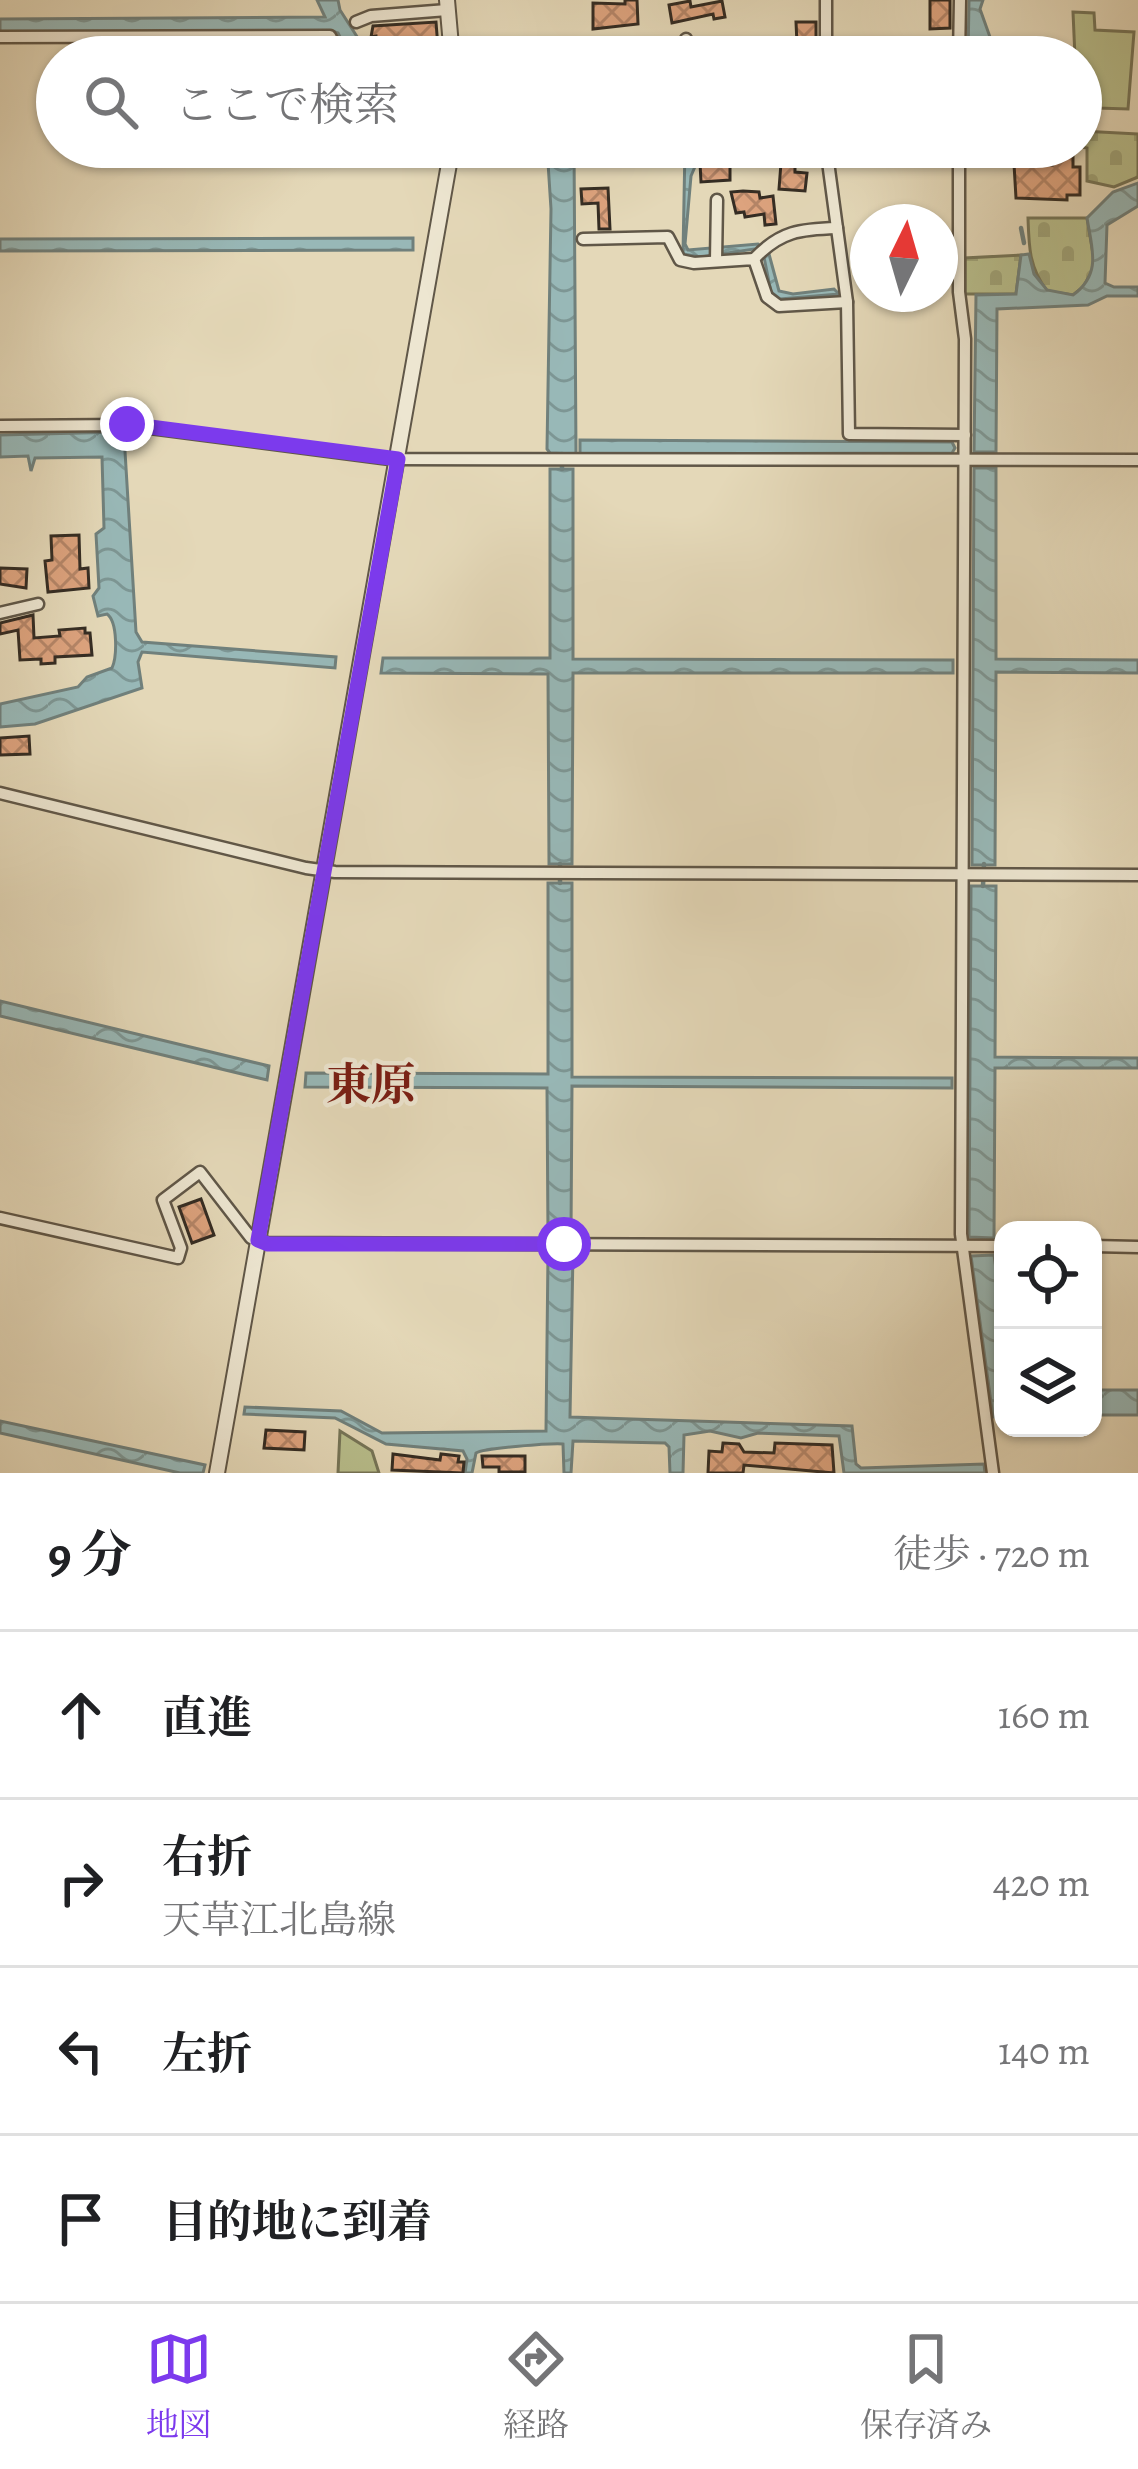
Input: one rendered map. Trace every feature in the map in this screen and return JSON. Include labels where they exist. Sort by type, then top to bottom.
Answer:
[{"type":"street","points":[[826,0],[826,36]]},
{"type":"street","points":[[959,36],[960,0]]},
{"type":"street","points":[[356,22],[447,5],[450,36]]},
{"type":"street","points":[[0,37],[36,37]]},
{"type":"street","points":[[217,1473],[448,168]]},
{"type":"street","points":[[829,168],[847,302],[849,434],[964,435]]},
{"type":"street","points":[[959,168],[959,292],[964,339],[962,875],[975,1246],[993,1473]]},
{"type":"street","points":[[716,261],[717,200]]},
{"type":"street","points":[[584,239],[668,237],[680,260],[716,261],[760,252],[781,234],[837,228]]},
{"type":"street","points":[[760,252],[767,297],[779,306],[847,302]]},
{"type":"street","points":[[0,426],[127,424],[398,459],[1138,460]]},
{"type":"street","points":[[0,613],[38,604]]},
{"type":"street","points":[[0,794],[325,871],[1138,875]]},
{"type":"street","points":[[0,1218],[178,1258],[181,1248],[163,1200],[200,1172],[251,1238],[268,1244],[994,1246]]},
{"type":"street","points":[[1102,1246],[1138,1246]]},
{"type":"green space","points":[[1073,12],[1094,13],[1095,30],[1134,32],[1128,109],[1102,108],[1102,36],[1074,36]]},
{"type":"green space","points":[[1102,132],[1138,134],[1138,177],[1114,187],[1087,181],[1087,168],[1102,168]]},
{"type":"green space","points":[[1028,218],[1087,218],[1095,266],[1073,295],[1047,291],[1041,282],[1031,256]]},
{"type":"green space","points":[[1021,255],[1016,294],[965,294],[965,258]]},
{"type":"green space","points":[[340,1431],[372,1451],[379,1473],[338,1473]]},
{"type":"water","points":[[317,0],[338,0],[357,36],[332,31],[0,32],[0,19],[325,17]]},
{"type":"water","points":[[969,0],[983,0],[980,9],[990,36],[968,36]]},
{"type":"water","points":[[548,168],[574,168],[576,454],[547,449]]},
{"type":"water","points":[[685,168],[694,168],[688,250],[758,244],[769,254],[779,291],[834,289],[839,294],[780,299],[771,292],[764,257],[754,249],[701,257],[683,254]]},
{"type":"water","points":[[1138,183],[1138,206],[1107,225],[1105,283],[1138,287],[1138,296],[1107,296],[1088,305],[997,309],[996,452],[974,452],[976,295],[1016,294],[1021,255],[1029,254],[1034,274],[1047,290],[1073,295],[1091,270],[1087,218],[1113,192]]},
{"type":"water","points":[[413,238],[413,250],[0,251],[0,239]]},
{"type":"water","points":[[121,432],[136,632],[142,642],[336,657],[335,668],[142,652],[138,662],[142,688],[35,724],[0,727],[0,704],[78,687],[87,677],[112,668],[116,648],[111,618],[98,616],[93,596],[99,588],[96,534],[104,528],[102,457],[35,458],[31,471],[28,456],[0,457],[0,435]]},
{"type":"water","points":[[580,440],[952,442],[955,448],[952,453],[580,454]]},
{"type":"water","points":[[974,468],[996,468],[996,659],[1138,660],[1138,673],[996,672],[995,865],[972,865]]},
{"type":"water","points":[[550,469],[573,469],[573,659],[953,660],[953,673],[573,673],[572,864],[549,864],[548,674],[381,673],[383,658],[550,658]]},
{"type":"water","points":[[548,883],[572,883],[572,1077],[952,1078],[952,1088],[572,1086],[571,1235],[548,1235],[547,1088],[305,1087],[306,1073],[548,1074]]},
{"type":"water","points":[[971,886],[996,886],[995,1057],[1138,1058],[1138,1068],[995,1068],[994,1238],[969,1237]]},
{"type":"water","points":[[0,1001],[269,1066],[267,1080],[0,1016]]},
{"type":"water","points":[[573,1252],[570,1417],[852,1426],[856,1464],[861,1468],[984,1464],[985,1473],[844,1473],[839,1436],[758,1433],[741,1438],[710,1431],[684,1435],[683,1473],[670,1473],[665,1443],[573,1441],[571,1473],[564,1473],[563,1444],[556,1444],[482,1451],[476,1453],[472,1473],[465,1473],[463,1451],[386,1444],[335,1418],[244,1414],[245,1407],[341,1411],[382,1433],[546,1431],[548,1254]]},
{"type":"water","points":[[994,1255],[994,1417],[993,1417],[971,1256]]},
{"type":"water","points":[[1102,1390],[1138,1390],[1138,1415],[1102,1415]]},
{"type":"water","points":[[0,1421],[205,1465],[203,1473],[180,1473],[0,1433]]},
{"type":"building","points":[[625,0],[637,0],[638,24],[593,29],[593,3],[625,4]]},
{"type":"building","points":[[930,0],[950,0],[950,28],[930,29]]},
{"type":"building","points":[[690,1],[691,7],[722,1],[725,17],[714,19],[713,14],[672,23],[669,5]]},
{"type":"building","points":[[436,22],[437,36],[371,36],[373,26]]},
{"type":"building","points":[[796,22],[816,22],[816,36],[797,36]]},
{"type":"building","points":[[700,168],[730,168],[730,180],[701,182]]},
{"type":"building","points":[[781,168],[807,173],[805,191],[779,189]]},
{"type":"building","points":[[1014,168],[1080,168],[1080,195],[1067,195],[1067,200],[1016,198]]},
{"type":"building","points":[[608,188],[610,229],[599,229],[598,203],[582,204],[581,189]]},
{"type":"building","points":[[731,192],[759,192],[760,198],[773,196],[776,224],[765,225],[764,214],[745,217],[744,212],[736,213]]},
{"type":"building","points":[[79,535],[80,569],[88,568],[89,588],[48,592],[45,561],[52,560],[51,536]]},
{"type":"building","points":[[0,568],[27,569],[26,588],[0,584]]},
{"type":"building","points":[[33,615],[34,638],[85,628],[92,655],[55,657],[55,663],[41,664],[41,659],[20,660],[18,630],[0,634],[0,623]]},
{"type":"building","points":[[29,736],[30,754],[0,755],[0,738]]},
{"type":"building","points":[[201,1199],[214,1235],[192,1243],[179,1207]]},
{"type":"building","points":[[266,1430],[305,1432],[304,1450],[264,1448]]},
{"type":"building","points":[[723,1443],[739,1444],[744,1452],[774,1453],[775,1443],[832,1445],[834,1473],[744,1465],[743,1473],[708,1473],[709,1451],[722,1452]]},
{"type":"building","points":[[393,1454],[440,1460],[441,1454],[459,1456],[463,1473],[392,1470]]},
{"type":"building","points":[[482,1456],[525,1456],[525,1472],[483,1467]]},
{"type":"waterway","points":[[1021,228],[1024,243]]},
{"type":"waterway","points":[[562,454],[562,469]]},
{"type":"waterway","points":[[560,864],[560,883]]},
{"type":"waterway","points":[[983,886],[984,864]]},
{"type":"waterway","points":[[558,1253],[559,1235]]},
{"type":"district","name":"東原","points":[[371,1084]]},
{"type":"route","points":[[127,424],[398,459],[258,1240],[268,1244],[564,1244]]}]
